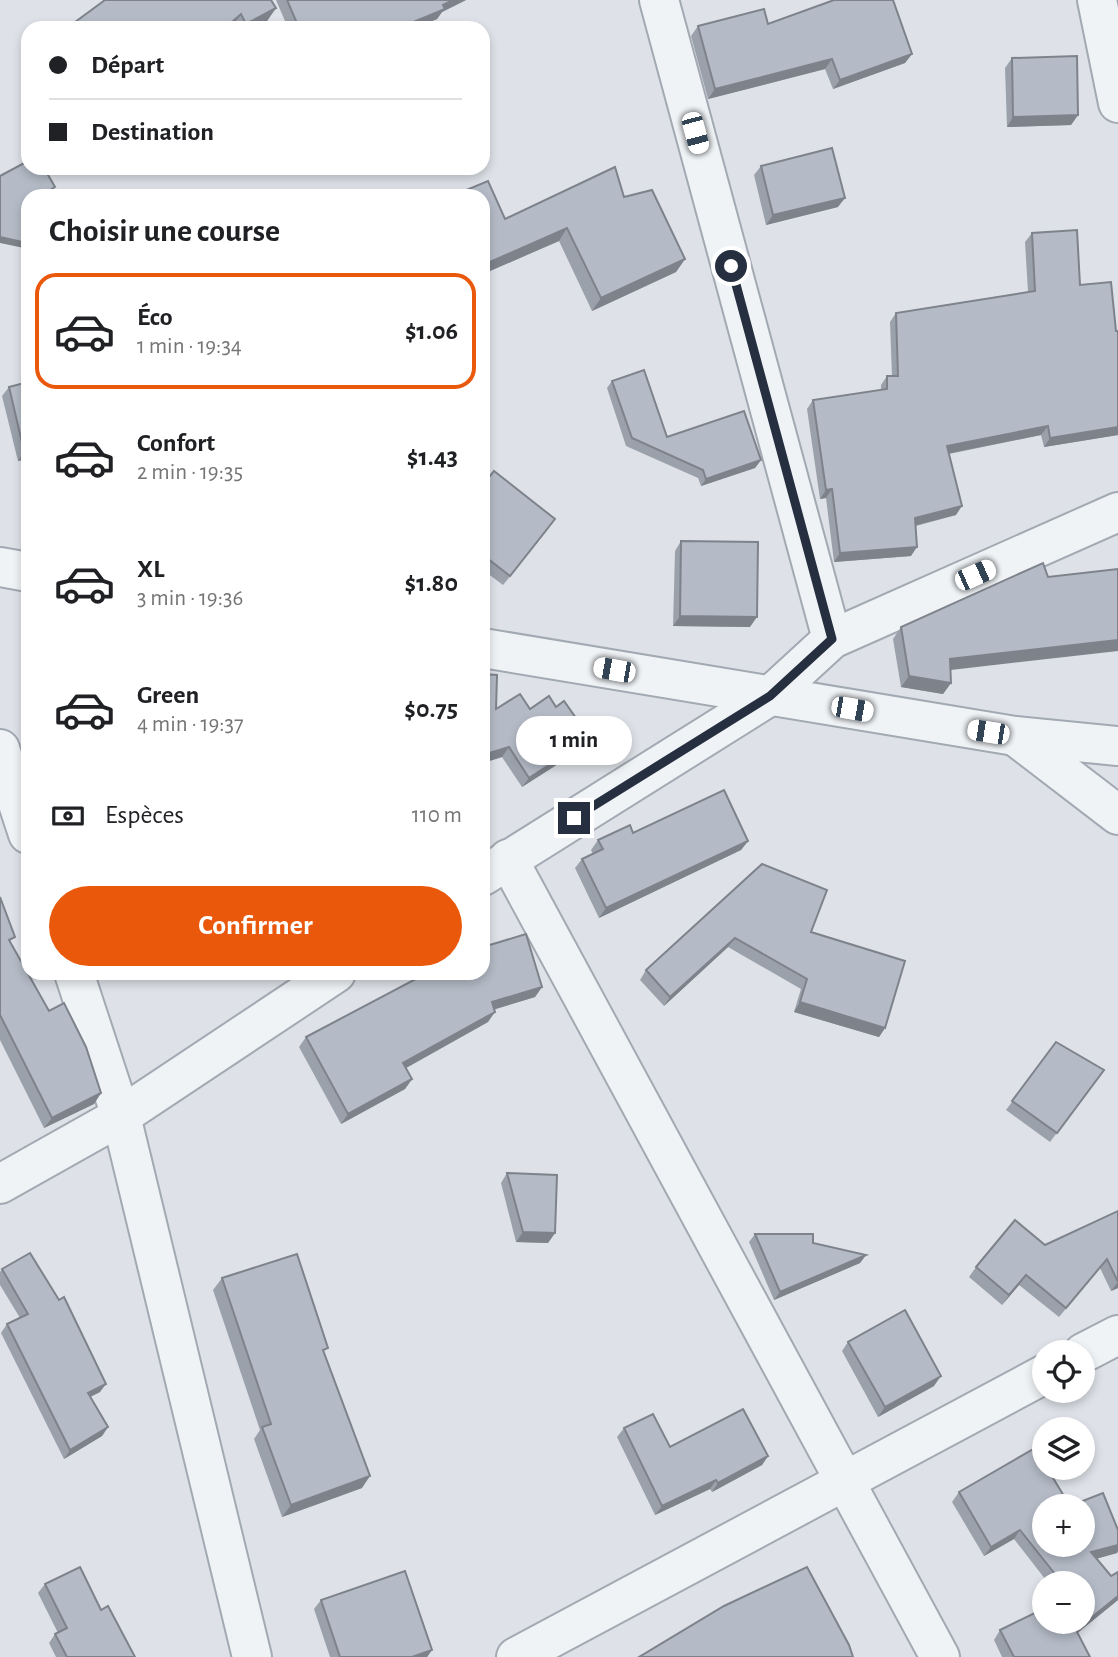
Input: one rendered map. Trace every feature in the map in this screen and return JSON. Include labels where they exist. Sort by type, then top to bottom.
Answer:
[{"type":"street","points":[[659,0],[832,639]]},
{"type":"street","points":[[1097,0],[1118,103]]},
{"type":"street","points":[[940,1657],[844,1481],[496,867],[770,696],[832,639],[1118,512]]},
{"type":"street","points":[[0,567],[21,571]]},
{"type":"street","points":[[490,649],[1015,736],[1118,746]]},
{"type":"street","points":[[1015,736],[1118,815]]},
{"type":"street","points":[[0,749],[21,813]]},
{"type":"street","points":[[76,980],[121,1116],[252,1657]]},
{"type":"street","points":[[0,1184],[121,1116],[325,980]]},
{"type":"street","points":[[1095,1347],[1118,1335]]},
{"type":"street","points":[[516,1657],[1032,1381]]},
{"type":"building","points":[[105,0],[271,0],[276,8],[252,21],[244,21],[241,14],[233,21],[76,21]]},
{"type":"building","points":[[287,0],[453,0],[443,5],[445,9],[416,21],[296,21]]},
{"type":"building","points":[[834,0],[893,0],[912,54],[840,80],[832,59],[715,89],[698,26],[764,9],[768,24]]},
{"type":"building","points":[[1077,56],[1078,115],[1013,117],[1012,58]]},
{"type":"building","points":[[832,148],[845,198],[773,215],[761,166]]},
{"type":"building","points":[[21,165],[21,175],[48,175],[55,187],[21,189],[21,242],[0,237],[0,176]]},
{"type":"building","points":[[615,167],[624,197],[652,190],[685,259],[601,298],[567,228],[490,262],[490,189],[469,189],[488,181],[505,219]]},
{"type":"building","points":[[1077,230],[1080,285],[1111,282],[1118,331],[1118,427],[1050,438],[1048,426],[947,446],[962,506],[915,518],[917,547],[840,553],[832,489],[826,490],[813,400],[887,389],[887,376],[898,376],[896,313],[1035,291],[1032,233]]},
{"type":"building","points":[[644,370],[667,437],[744,411],[761,460],[706,479],[703,470],[632,438],[612,381]]},
{"type":"building","points":[[21,384],[21,438],[9,387]]},
{"type":"building","points":[[494,471],[555,519],[510,576],[490,560],[490,476]]},
{"type":"building","points":[[681,541],[758,542],[757,617],[680,616]]},
{"type":"building","points":[[1043,563],[1048,577],[1118,569],[1118,640],[950,659],[951,683],[909,676],[901,627]]},
{"type":"building","points":[[490,674],[497,675],[496,709],[520,694],[530,709],[549,696],[556,707],[564,701],[590,738],[529,778],[509,747],[490,753]]},
{"type":"building","points":[[724,790],[748,841],[606,908],[582,859],[603,849],[598,840],[630,825],[633,833]]},
{"type":"building","points":[[762,864],[827,890],[811,932],[905,961],[885,1028],[800,1002],[807,979],[735,938],[670,997],[646,970]]},
{"type":"building","points":[[0,897],[15,937],[9,940],[21,961],[21,980],[32,980],[49,1011],[64,1003],[86,1047],[101,1093],[52,1118],[0,1015]]},
{"type":"building","points":[[526,934],[542,987],[492,1002],[495,1012],[403,1063],[412,1079],[348,1114],[306,1037],[414,980],[490,980],[490,945]]},
{"type":"building","points":[[1056,1042],[1104,1070],[1057,1133],[1012,1101]]},
{"type":"building","points":[[507,1173],[557,1175],[555,1233],[523,1232]]},
{"type":"building","points":[[1118,1211],[1118,1282],[1107,1259],[1066,1308],[1026,1275],[1009,1295],[976,1267],[1015,1220],[1045,1245]]},
{"type":"building","points":[[755,1234],[813,1234],[813,1243],[866,1255],[780,1292]]},
{"type":"building","points":[[30,1253],[59,1300],[64,1297],[106,1384],[88,1393],[108,1427],[70,1450],[7,1324],[28,1314],[2,1269]]},
{"type":"building","points":[[297,1254],[328,1348],[323,1350],[370,1476],[291,1505],[262,1427],[271,1424],[222,1278]]},
{"type":"building","points":[[905,1310],[941,1376],[885,1407],[848,1342]]},
{"type":"building","points":[[743,1409],[768,1456],[718,1483],[716,1480],[662,1506],[624,1428],[653,1414],[670,1447]]},
{"type":"building","points":[[1032,1450],[1032,1480],[1054,1480],[1063,1494],[1032,1494],[1032,1545],[1020,1530],[991,1547],[959,1492]]},
{"type":"building","points":[[1103,1493],[1118,1530],[1118,1545],[1095,1551],[1095,1496]]},
{"type":"building","points":[[1042,1557],[1095,1557],[1111,1576],[1118,1572],[1118,1596],[1095,1615],[1095,1571],[1053,1571]]},
{"type":"building","points":[[80,1567],[101,1610],[108,1606],[135,1657],[67,1657],[55,1634],[67,1628],[45,1584]]},
{"type":"building","points":[[807,1567],[853,1657],[639,1657],[724,1606]]},
{"type":"building","points":[[405,1571],[432,1650],[412,1657],[340,1657],[321,1600]]},
{"type":"building","points":[[1032,1614],[1032,1634],[1078,1634],[1090,1657],[1014,1657],[1000,1630]]},
{"type":"route","points":[[574,818],[770,696],[832,639],[731,266]]}]
